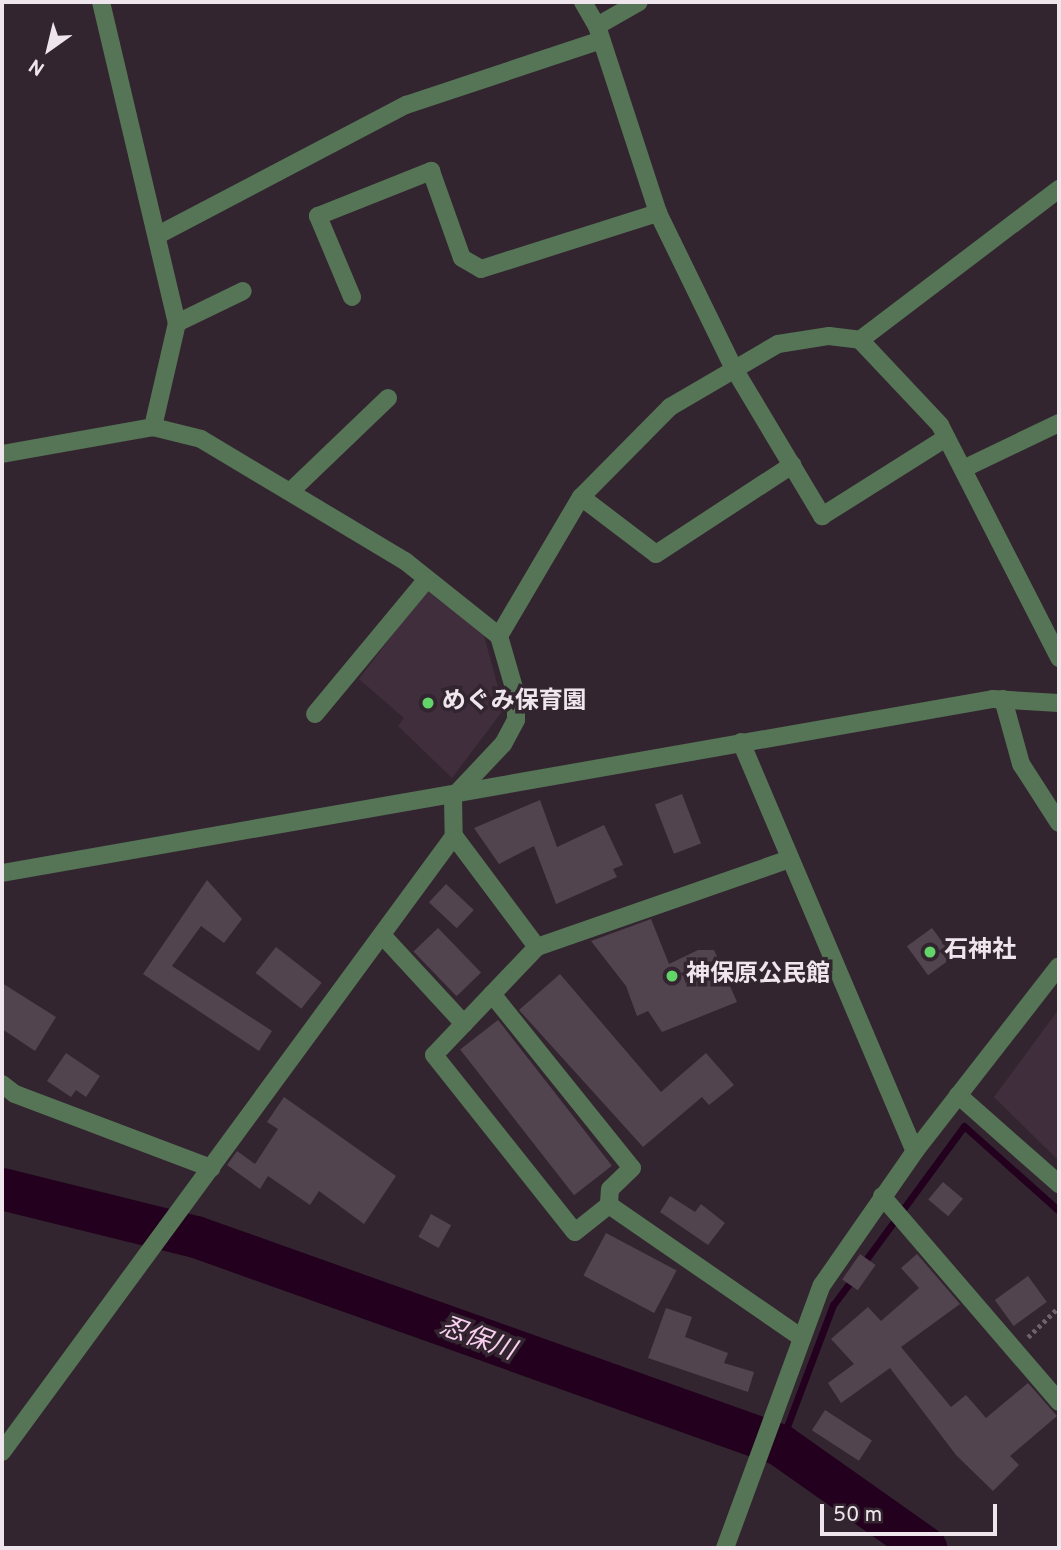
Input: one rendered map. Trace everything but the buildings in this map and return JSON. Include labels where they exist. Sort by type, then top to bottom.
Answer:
[{"type":"street","points":[[101,2],[177,323],[153,427]]},
{"type":"street","points":[[583,2],[597,34],[658,213],[733,367],[822,516],[946,438]]},
{"type":"street","points":[[158,235],[406,105],[597,34],[639,2]]},
{"type":"street","points":[[352,297],[318,216],[431,172],[462,258],[481,269],[658,213]]},
{"type":"street","points":[[860,340],[1059,189]]},
{"type":"street","points":[[177,323],[243,291]]},
{"type":"street","points":[[499,636],[581,497],[670,407],[733,367],[778,344],[829,336],[860,340],[919,397],[965,468],[1059,658]]},
{"type":"street","points":[[292,490],[388,398]]},
{"type":"street","points":[[965,468],[1059,423]]},
{"type":"street","points":[[2,454],[153,427],[201,439],[292,490],[428,579],[499,636],[516,695],[516,720],[503,744],[453,797],[454,836],[537,947]]},
{"type":"street","points":[[581,497],[656,554],[792,465]]},
{"type":"street","points":[[315,714],[428,579]]},
{"type":"street","points":[[2,873],[453,797],[741,742],[1003,699],[1059,703]]},
{"type":"street","points":[[1003,699],[1021,764],[1059,823]]},
{"type":"street","points":[[741,742],[915,1151]]},
{"type":"street","points":[[2,1452],[146,1260],[454,836]]},
{"type":"street","points":[[492,994],[632,1168],[610,1189],[609,1205],[575,1232],[434,1055],[464,1024],[492,994],[537,947],[790,859]]},
{"type":"street","points":[[382,935],[464,1024]]},
{"type":"street","points":[[725,1548],[799,1336],[822,1285],[915,1151],[1059,966]]},
{"type":"street","points":[[2,1084],[15,1094],[211,1168]]},
{"type":"street","points":[[958,1095],[1059,1184]]},
{"type":"street","points":[[882,1196],[1059,1402]]},
{"type":"street","points":[[609,1205],[799,1336]]},
{"type":"path","points":[[1014,1350],[1059,1307]]},
{"type":"shaded area","points":[[428,588],[483,632],[504,709],[452,778],[398,726],[404,718],[359,679]]},
{"type":"shaded area","points":[[1059,1009],[1059,1161],[994,1097]]},
{"type":"waterway","points":[[862,1265],[964,1126],[1059,1211]]},
{"type":"waterway","name":"忍保川","points":[[2,1189],[196,1237],[780,1445],[926,1548]]},
{"type":"waterway","points":[[780,1445],[833,1305],[853,1278]]},
{"type":"place","name":"めぐみ保育園","points":[[428,703]]},
{"type":"place","name":"石神社","points":[[930,952]]},
{"type":"place","name":"神保原公民館","points":[[672,976]]}]
